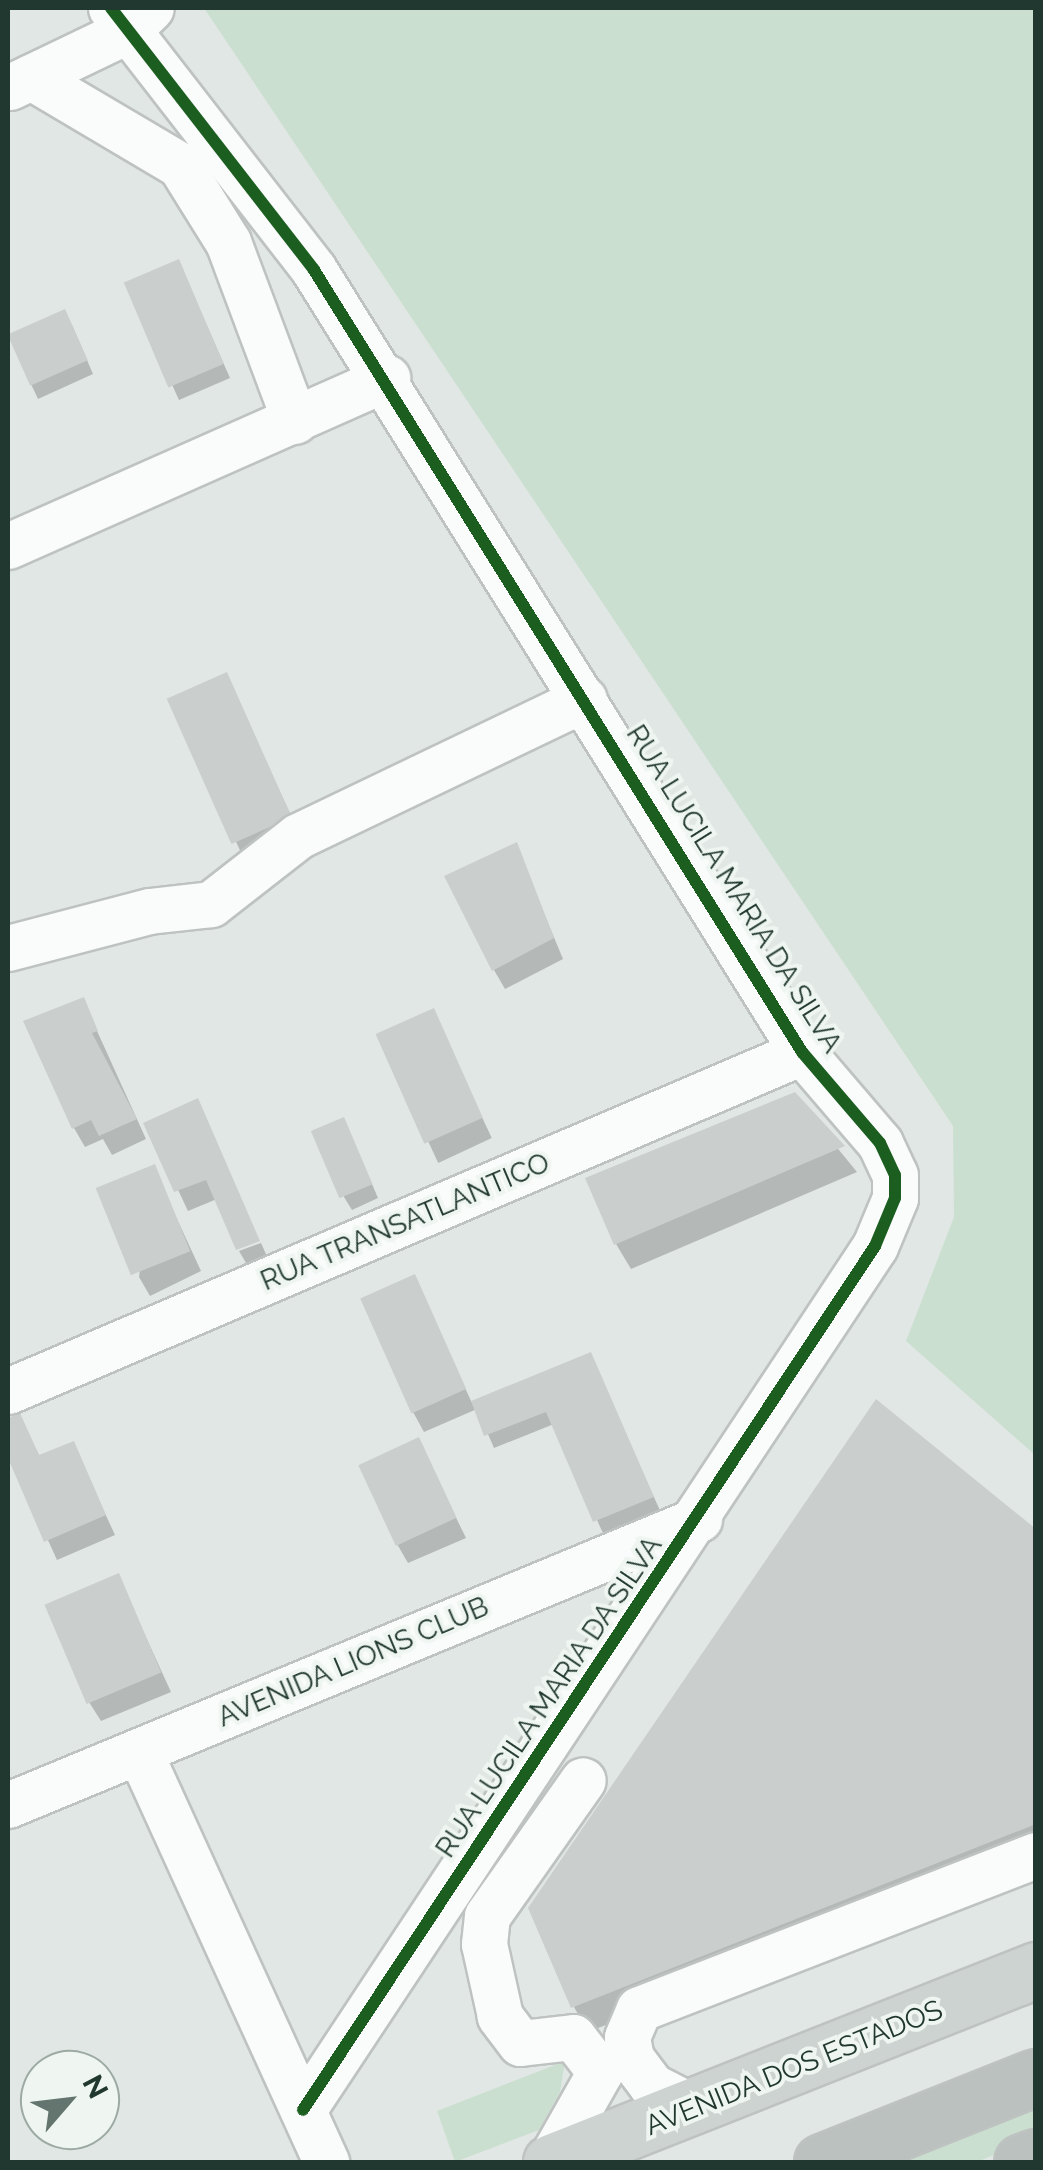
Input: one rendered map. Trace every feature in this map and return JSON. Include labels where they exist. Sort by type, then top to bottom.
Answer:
[{"type":"highway","points":[[822,2162],[1036,2077]]},
{"type":"highway","points":[[1022,2162],[1036,2157]]},
{"type":"main road","name":"AVENIDA DOS ESTADOS","points":[[550,2162],[698,2108],[1036,1970]]},
{"type":"street","points":[[19,82],[130,15]]},
{"type":"street","name":"RUA LUCILA MARIA DA SILVA","points":[[130,15],[387,378],[802,1052],[889,1157],[894,1198],[876,1246],[303,2110]]},
{"type":"street","points":[[19,82],[180,166],[228,242],[294,421]]},
{"type":"street","points":[[8,546],[387,378]]},
{"type":"street","points":[[8,948],[149,911],[211,904],[298,836],[584,699]]},
{"type":"street","name":"RUA TRANSATLANTICO","points":[[8,1391],[802,1052]]},
{"type":"street","name":"AVENIDA LIONS CLUB","points":[[8,1804],[699,1518]]},
{"type":"street","points":[[139,1751],[326,2162]]},
{"type":"street","points":[[583,1780],[487,1916],[484,1944],[500,2016],[520,2043],[574,2037],[1036,1855]]},
{"type":"street","points":[[639,2009],[627,2037],[630,2058],[652,2086],[698,2108]]},
{"type":"street","points":[[550,2162],[600,2072],[574,2037]]},
{"type":"green space","points":[[204,8],[1035,8],[1035,1455],[906,1341],[954,1217],[953,1126]]},
{"type":"green space","points":[[565,2061],[560,2092],[539,2130],[455,2162],[437,2111]]},
{"type":"green space","points":[[1035,2107],[1035,2138],[977,2162],[900,2162]]},
{"type":"building","points":[[179,259],[224,364],[168,387],[124,282]]},
{"type":"building","points":[[65,309],[88,360],[30,386],[8,334]]},
{"type":"building","points":[[227,672],[292,817],[231,844],[167,699]]},
{"type":"building","points":[[517,842],[554,938],[492,971],[444,876]]},
{"type":"building","points":[[84,997],[98,1031],[92,1033],[137,1119],[99,1136],[91,1120],[72,1129],[23,1021]]},
{"type":"building","points":[[434,1008],[483,1118],[424,1144],[376,1034]]},
{"type":"building","points":[[795,1092],[845,1146],[614,1245],[585,1178]]},
{"type":"building","points":[[198,1098],[260,1241],[236,1250],[206,1180],[174,1192],[143,1123]]},
{"type":"building","points":[[344,1117],[373,1184],[339,1198],[311,1131]]},
{"type":"building","points":[[155,1164],[190,1251],[131,1275],[96,1188]]},
{"type":"building","points":[[415,1274],[466,1389],[411,1414],[360,1298]]},
{"type":"building","points":[[591,1352],[654,1497],[593,1522],[546,1412],[484,1436],[471,1401]]},
{"type":"building","points":[[876,1399],[1036,1529],[1036,1824],[571,2008],[528,1908]]},
{"type":"building","points":[[20,1413],[39,1455],[74,1441],[106,1515],[44,1542],[8,1458],[8,1418]]},
{"type":"building","points":[[419,1437],[457,1518],[396,1546],[358,1465]]},
{"type":"building","points":[[119,1573],[161,1672],[87,1704],[44,1605]]},
{"type":"cycle path","points":[[111,8],[314,270],[802,1052],[880,1143],[895,1175],[895,1198],[875,1246],[303,2110]]}]
